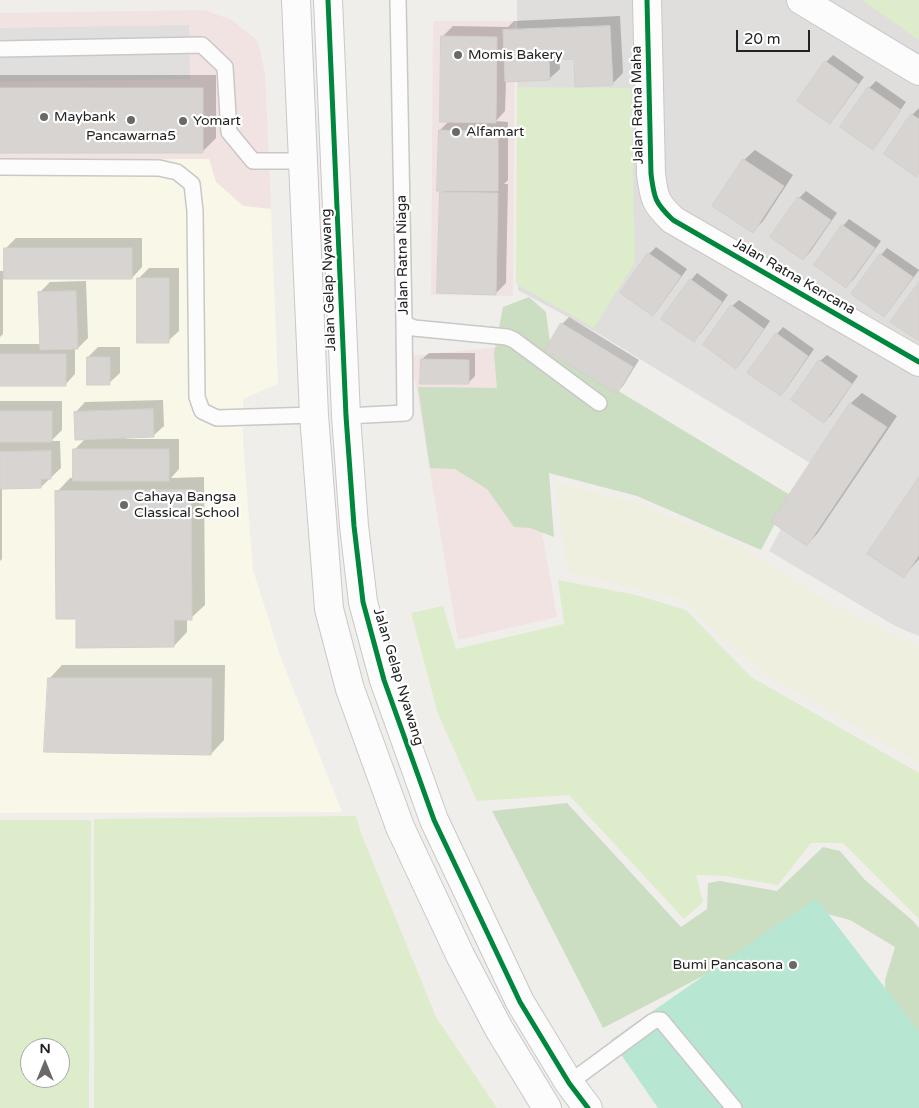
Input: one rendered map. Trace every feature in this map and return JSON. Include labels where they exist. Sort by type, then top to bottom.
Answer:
[{"type":"street","name":"Jalan Gelap Nyawang","points":[[296,0],[314,415],[329,609],[350,689],[400,827],[460,955],[499,1029],[547,1108]]},
{"type":"street","name":"Jalan Gelap Nyawang","points":[[328,0],[346,416],[354,526],[363,602],[384,680],[434,820],[520,1002],[569,1083],[588,1108]]},
{"type":"street","name":"Jalan Ratna Maha","points":[[647,0],[651,174],[653,194],[660,207]]},
{"type":"street","points":[[801,0],[919,71]]},
{"type":"street","name":"Jalan Ratna Kencana","points":[[660,207],[673,220],[919,362]]},
{"type":"lane","name":"Jalan Ratna Niaga","points":[[398,0],[404,320],[414,328],[507,337],[514,340],[599,403]]},
{"type":"lane","points":[[0,49],[202,45],[225,67],[229,132],[253,162],[304,161]]},
{"type":"lane","points":[[0,167],[159,168],[178,172],[192,184],[195,211],[197,397],[202,411],[218,418],[314,415]]},
{"type":"lane","points":[[346,416],[405,414],[404,320]]},
{"type":"lane","points":[[569,1083],[652,1022],[661,1020],[726,1105]]},
{"type":"shaded area","points":[[517,0],[919,0],[919,636],[897,627],[769,551],[815,466],[594,331],[518,290]]},
{"type":"shaded area","points":[[204,10],[232,20],[258,41],[265,74],[271,209],[243,206],[216,182],[0,160],[0,13]]},
{"type":"shaded area","points":[[433,21],[515,21],[513,296],[431,295]]},
{"type":"shaded area","points":[[189,25],[190,79],[0,82],[0,28]]},
{"type":"shaded area","name":"Cahaya Bangsa Classical School","points":[[209,159],[216,182],[243,206],[271,209],[278,384],[243,399],[243,441],[253,570],[281,658],[342,812],[0,813],[0,160]]},
{"type":"shaded area","points":[[509,346],[557,617],[458,640],[411,356]]},
{"type":"green space","points":[[862,0],[919,0],[919,40]]},
{"type":"green space","points":[[517,87],[631,88],[635,262],[594,328],[516,284]]},
{"type":"green space","points":[[529,297],[546,312],[551,350],[790,495],[761,550],[637,496],[549,473],[554,537],[530,528],[514,527],[487,489],[455,469],[430,468],[418,387],[497,388],[494,353],[503,307]]},
{"type":"green space","points":[[555,483],[635,502],[741,546],[831,604],[919,647],[919,763],[760,671],[681,599],[567,572]]},
{"type":"green space","points":[[558,580],[636,595],[686,610],[751,677],[919,773],[919,919],[843,843],[811,843],[778,885],[725,876],[696,875],[703,902],[684,919],[569,795],[477,801],[438,714],[411,613],[443,606],[456,649],[564,624]]},
{"type":"green space","points":[[567,803],[681,927],[707,909],[708,883],[720,881],[777,891],[823,847],[840,851],[865,880],[919,928],[919,1108],[886,1012],[885,980],[895,947],[850,920],[824,913],[603,1028],[492,811]]},
{"type":"green space","points":[[356,816],[361,833],[436,1017],[497,1108],[94,1108],[94,819]]},
{"type":"green space","points":[[0,820],[91,820],[89,1108],[0,1108]]},
{"type":"green space","name":"Bumi Pancasona","points":[[816,898],[919,1032],[919,1108],[658,1108],[611,1040]]},
{"type":"building","points":[[610,26],[613,85],[575,87],[574,59],[549,60],[550,80],[505,82],[503,30]]},
{"type":"building","points":[[441,36],[497,37],[496,123],[440,122]]},
{"type":"building","points":[[825,61],[858,84],[830,124],[797,101]]},
{"type":"building","points":[[868,87],[901,110],[873,150],[840,127]]},
{"type":"building","points":[[0,88],[203,88],[203,153],[0,153]]},
{"type":"building","points":[[911,114],[919,119],[919,173],[916,177],[884,154]]},
{"type":"building","points":[[439,130],[498,132],[498,191],[437,191]]},
{"type":"building","points":[[743,159],[784,186],[753,233],[712,206]]},
{"type":"building","points":[[440,192],[498,193],[496,295],[437,293]]},
{"type":"building","points":[[798,197],[831,220],[803,260],[770,237]]},
{"type":"building","points":[[842,225],[875,248],[846,288],[814,265]]},
{"type":"building","points":[[4,248],[132,248],[132,279],[4,279]]},
{"type":"building","points":[[648,253],[681,276],[653,316],[620,293]]},
{"type":"building","points":[[880,254],[913,277],[884,317],[851,294]]},
{"type":"building","points":[[137,278],[169,278],[169,343],[137,343]]},
{"type":"building","points":[[690,279],[722,302],[694,342],[661,319]]},
{"type":"building","points":[[919,282],[919,341],[890,322]]},
{"type":"building","points":[[76,291],[78,349],[40,350],[38,292]]},
{"type":"building","points":[[731,305],[764,329],[736,369],[703,345]]},
{"type":"building","points":[[561,323],[633,367],[617,394],[545,350]]},
{"type":"building","points":[[776,333],[808,356],[781,396],[747,373]]},
{"type":"building","points":[[0,354],[66,354],[66,386],[0,386]]},
{"type":"building","points":[[87,357],[110,357],[110,385],[87,385]]},
{"type":"building","points":[[421,359],[469,360],[469,384],[420,384]]},
{"type":"building","points":[[819,360],[852,384],[824,423],[791,400]]},
{"type":"building","points":[[850,403],[887,427],[807,546],[771,522]]},
{"type":"building","points":[[153,409],[154,437],[75,440],[74,412]]},
{"type":"building","points":[[0,411],[52,411],[52,442],[0,442]]},
{"type":"building","points":[[73,449],[169,449],[169,481],[73,481]]},
{"type":"building","points":[[51,451],[51,479],[41,479],[41,488],[0,489],[0,452]]},
{"type":"building","points":[[919,477],[919,555],[904,578],[867,554]]},
{"type":"building","points":[[191,490],[192,620],[174,620],[174,647],[76,648],[76,619],[56,619],[55,491]]},
{"type":"building","points":[[48,678],[212,678],[211,755],[44,752]]},
{"type":"cycle path","points":[[328,0],[346,416],[354,526],[363,602],[384,680],[434,820],[520,1002],[569,1083],[588,1108]]},
{"type":"cycle path","points":[[647,0],[651,174],[656,200],[662,209],[673,220],[919,362]]},
{"type":"place","name":"Momis Bakery","points":[[458,55]]},
{"type":"place","name":"Maybank","points":[[44,117]]},
{"type":"place","name":"Pancawarna5","points":[[131,120]]},
{"type":"place","name":"Yomart","points":[[183,121]]},
{"type":"place","name":"Alfamart","points":[[456,132]]},
{"type":"place","name":"Cahaya Bangsa Classical School","points":[[124,505]]},
{"type":"place","name":"Bumi Pancasona","points":[[793,965]]}]
